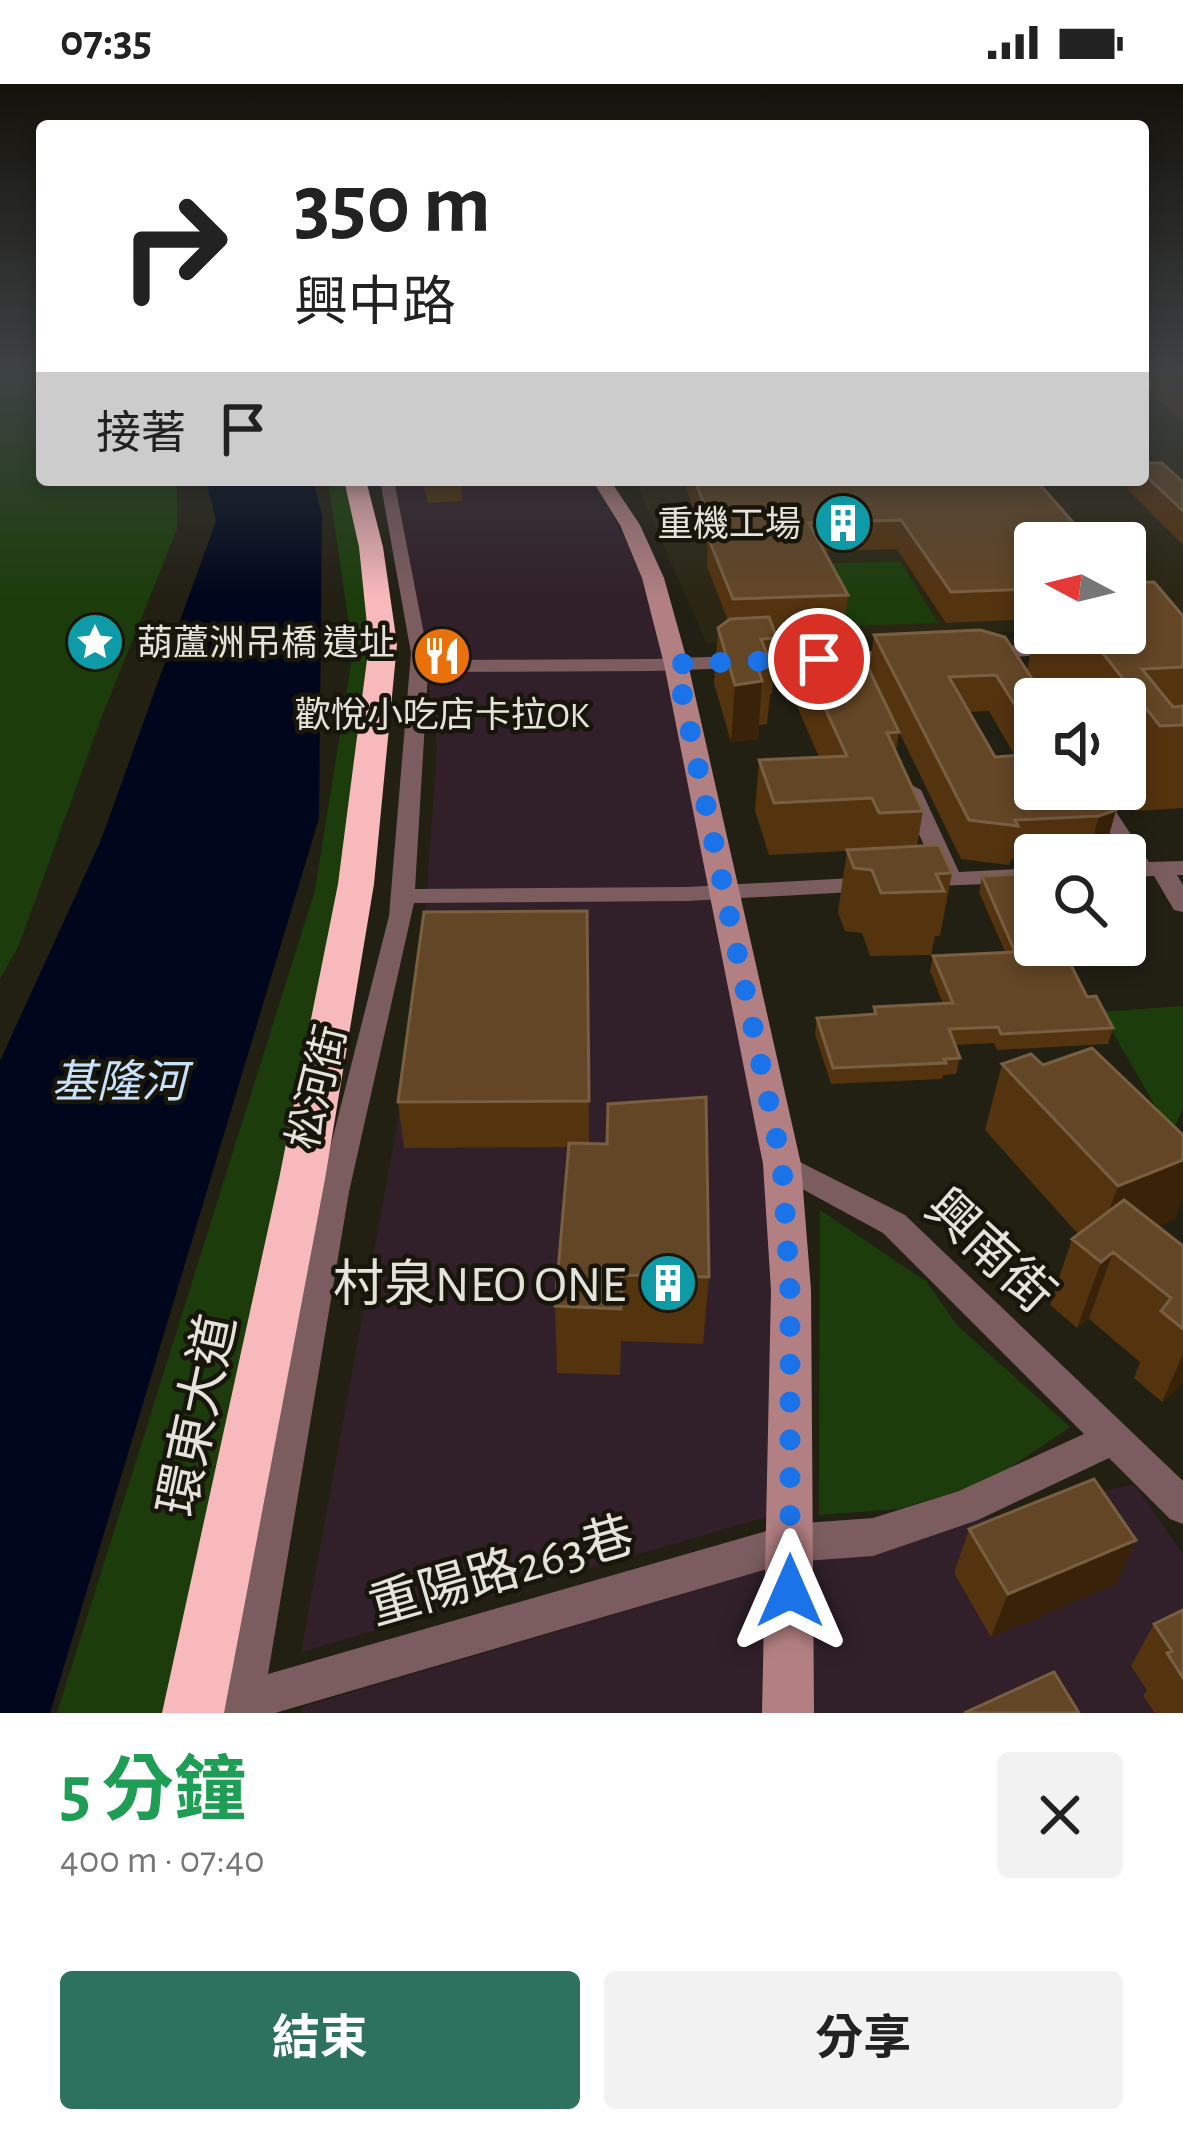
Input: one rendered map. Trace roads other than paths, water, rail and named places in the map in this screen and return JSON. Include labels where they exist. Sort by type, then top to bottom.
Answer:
[{"type":"highway","name":"環東大道","points":[[351,913],[374,745],[382,644],[371,547],[356,486]]},
{"type":"highway","name":"環東大道","points":[[351,913],[380,685],[380,622],[356,486]]},
{"type":"highway","name":"環東大道","points":[[192,1713],[344,954]]},
{"type":"highway","name":"環東大道","points":[[192,1713],[344,954]]},
{"type":"street","name":"松河街","points":[[241,1707],[334,1192],[401,916],[416,765],[419,666],[413,601],[388,486]]},
{"type":"street","points":[[605,486],[630,525],[653,578],[676,664],[782,1164],[790,1291],[788,1713]]},
{"type":"street","points":[[958,654],[1014,651]]},
{"type":"street","points":[[1000,652],[1014,673]]},
{"type":"street","points":[[419,666],[916,656]]},
{"type":"street","points":[[849,658],[861,685]]},
{"type":"street","points":[[900,770],[952,880]]},
{"type":"street","points":[[1107,810],[1183,905]]},
{"type":"street","points":[[400,896],[726,893],[1014,876]]},
{"type":"street","name":"興南街","points":[[782,1164],[894,1224],[1183,1506]]},
{"type":"street","points":[[791,1543],[873,1537],[965,1507],[1112,1438]]},
{"type":"street","name":"重陽路263巷","points":[[241,1707],[791,1543]]},
{"type":"water","name":"基隆河","points":[[207,486],[315,486],[322,515],[319,818],[50,1713],[0,1713],[0,1061],[101,840],[216,521]]},
{"type":"place","name":"重機工場","points":[[843,523]]},
{"type":"place","name":"葫蘆洲吊橋 遺址","points":[[95,642]]},
{"type":"place","name":"歡悅小吃店卡拉OK","points":[[442,656]]},
{"type":"place","name":"村泉NEO ONE","points":[[668,1283]]}]
